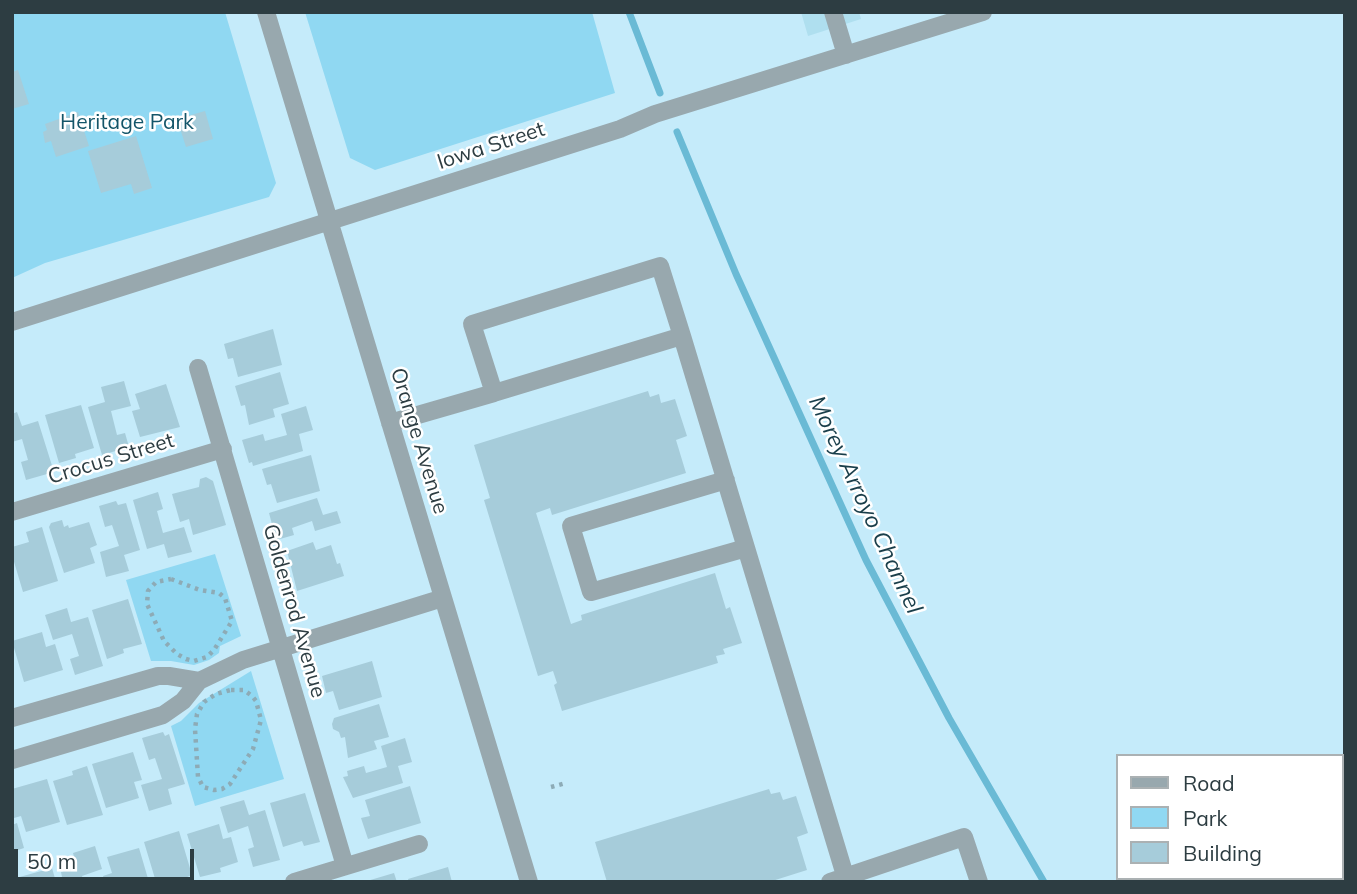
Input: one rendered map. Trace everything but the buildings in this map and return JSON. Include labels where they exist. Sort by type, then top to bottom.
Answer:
[{"type":"street","name":"Orange Avenue","points":[[266,12],[529,882]]},
{"type":"street","points":[[833,12],[846,55]]},
{"type":"street","name":"Iowa Street","points":[[12,322],[620,129],[655,114],[983,12]]},
{"type":"street","points":[[494,393],[472,324],[660,266],[726,480],[841,880],[964,837],[979,882]]},
{"type":"street","points":[[390,423],[682,336]]},
{"type":"street","name":"Goldenrod Avenue","points":[[198,368],[345,866]]},
{"type":"street","name":"Crocus Street","points":[[12,512],[223,449]]},
{"type":"street","points":[[726,480],[572,526],[591,592],[746,548]]},
{"type":"street","points":[[12,760],[163,715],[183,701],[199,681],[243,660],[443,598]]},
{"type":"street","points":[[12,718],[158,676],[199,681]]},
{"type":"street","points":[[294,882],[419,844]]},
{"type":"path","points":[[171,579],[200,590],[219,593],[225,598],[232,621],[214,650],[207,657],[194,661],[177,654],[164,641],[147,604],[148,592],[156,582],[171,579]]},
{"type":"path","points":[[231,690],[244,690],[252,696],[261,720],[253,749],[230,784],[214,790],[203,787],[198,777],[195,729],[197,714],[204,702],[216,694],[231,690]]},
{"type":"path","points":[[551,787],[566,783]]},
{"type":"shaded area","points":[[801,12],[859,12],[861,19],[808,36]]},
{"type":"green space","name":"Heritage Park","points":[[12,12],[225,12],[276,183],[269,197],[45,263],[12,278]]},
{"type":"green space","points":[[305,12],[592,12],[615,93],[375,170],[350,158]]},
{"type":"green space","points":[[215,554],[241,636],[220,646],[219,653],[209,660],[194,665],[151,661],[126,580]]},
{"type":"green space","points":[[251,671],[284,779],[195,806],[171,726],[181,721],[199,703]]},
{"type":"waterway","name":"Morey Arroyo Channel","points":[[629,12],[660,93]]},
{"type":"waterway","name":"Morey Arroyo Channel","points":[[677,132],[736,274],[866,560],[949,718],[1044,882]]}]
